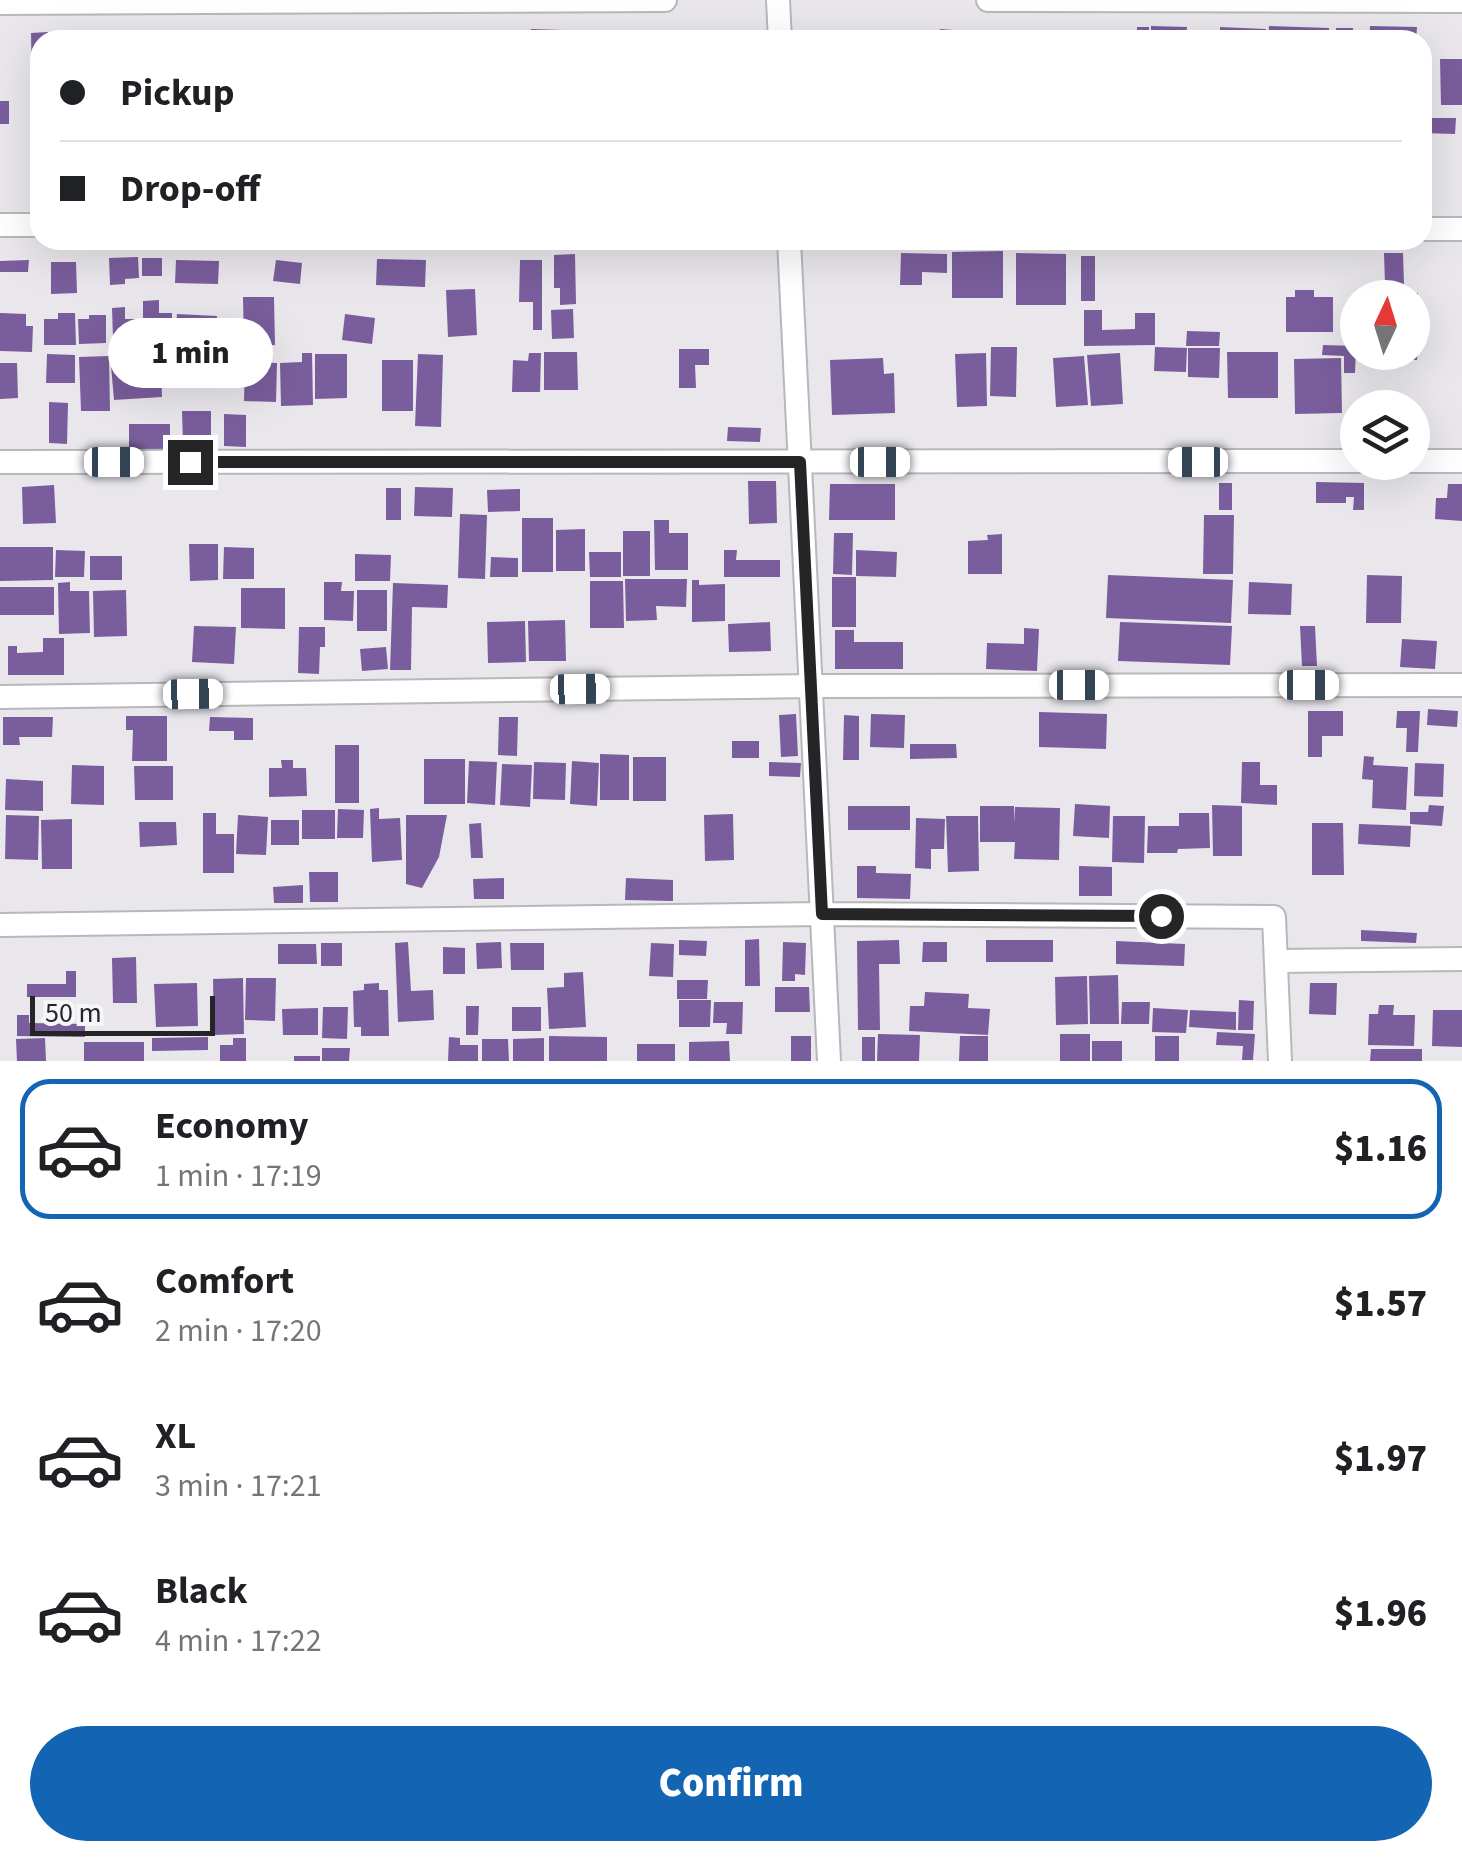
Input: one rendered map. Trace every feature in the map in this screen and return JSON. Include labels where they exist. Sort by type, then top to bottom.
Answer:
[{"type":"street","points":[[0,3],[665,0]]},
{"type":"street","points":[[778,0],[780,30]]},
{"type":"street","points":[[988,0],[1462,1]]},
{"type":"street","points":[[0,225],[30,225]]},
{"type":"street","points":[[1432,229],[1462,229]]},
{"type":"street","points":[[789,250],[829,1061]]},
{"type":"street","points":[[0,462],[1340,461]]},
{"type":"street","points":[[1430,461],[1462,461]]},
{"type":"street","points":[[0,697],[811,686],[1462,685]]},
{"type":"street","points":[[0,924],[822,914],[1274,917],[1280,1061]]},
{"type":"street","points":[[1276,961],[1462,958]]},
{"type":"building","points":[[1151,26],[1187,27],[1187,30],[1151,30]]},
{"type":"building","points":[[1269,26],[1329,28],[1329,30],[1269,30]]},
{"type":"building","points":[[1370,26],[1417,27],[1417,30],[1370,30]]},
{"type":"building","points":[[1220,27],[1266,29],[1266,30]]},
{"type":"building","points":[[1440,59],[1462,59],[1462,105],[1441,105]]},
{"type":"building","points":[[0,101],[9,101],[9,124],[0,124]]},
{"type":"building","points":[[1432,118],[1456,118],[1455,134],[1432,133]]},
{"type":"building","points":[[1003,251],[1003,298],[952,298],[952,252]]},
{"type":"building","points":[[901,253],[947,254],[947,273],[922,272],[922,285],[900,285]]},
{"type":"building","points":[[1016,253],[1066,254],[1066,305],[1016,305]]},
{"type":"building","points":[[1384,253],[1403,253],[1404,280],[1385,280]]},
{"type":"building","points":[[575,254],[576,304],[560,305],[560,288],[554,288],[554,255]]},
{"type":"building","points":[[1081,256],[1095,256],[1095,301],[1081,301]]},
{"type":"building","points":[[138,257],[139,278],[110,285],[109,258]]},
{"type":"building","points":[[142,258],[162,258],[162,276],[142,276]]},
{"type":"building","points":[[377,259],[426,260],[425,287],[376,285]]},
{"type":"building","points":[[29,260],[28,272],[0,272],[0,261]]},
{"type":"building","points":[[176,260],[219,261],[218,284],[175,283]]},
{"type":"building","points":[[276,260],[302,263],[300,284],[273,281]]},
{"type":"building","points":[[520,260],[542,260],[542,330],[533,330],[533,302],[519,302]]},
{"type":"building","points":[[51,262],[76,262],[77,293],[51,294]]},
{"type":"building","points":[[475,289],[477,335],[448,337],[446,290]]},
{"type":"building","points":[[1295,290],[1314,290],[1314,297],[1333,297],[1333,332],[1286,332],[1286,297],[1295,297]]},
{"type":"building","points":[[243,297],[274,297],[275,345],[244,346]]},
{"type":"building","points":[[159,300],[159,313],[172,313],[172,340],[143,340],[143,301]]},
{"type":"building","points":[[125,307],[125,319],[139,319],[140,337],[113,338],[112,308]]},
{"type":"building","points":[[573,309],[574,338],[552,339],[551,310]]},
{"type":"building","points":[[1084,310],[1102,310],[1102,330],[1135,329],[1135,313],[1155,313],[1155,345],[1084,346]]},
{"type":"building","points":[[0,313],[26,314],[26,326],[33,326],[32,352],[0,351]]},
{"type":"building","points":[[58,313],[75,313],[76,345],[44,345],[44,319],[58,319]]},
{"type":"building","points":[[177,314],[217,316],[215,342],[175,340]]},
{"type":"building","points":[[345,314],[375,318],[372,344],[342,340]]},
{"type":"building","points":[[89,315],[106,315],[106,343],[79,344],[78,319],[89,319]]},
{"type":"building","points":[[1187,331],[1220,332],[1219,346],[1186,346]]},
{"type":"building","points":[[1323,345],[1340,346],[1340,356],[1322,355]]},
{"type":"building","points":[[991,347],[1017,347],[1016,397],[990,396]]},
{"type":"building","points":[[1155,347],[1187,348],[1186,372],[1154,371]]},
{"type":"building","points":[[1188,348],[1220,348],[1219,378],[1188,377]]},
{"type":"building","points":[[679,349],[709,349],[709,365],[695,365],[696,388],[679,388]]},
{"type":"building","points":[[206,351],[208,384],[177,386],[176,353]]},
{"type":"building","points":[[544,352],[577,352],[578,390],[544,390]]},
{"type":"building","points":[[1227,352],[1278,352],[1278,398],[1228,398]]},
{"type":"building","points":[[302,353],[312,353],[313,405],[281,406],[280,363],[302,362]]},
{"type":"building","points":[[529,353],[541,353],[540,392],[512,392],[513,360],[528,361]]},
{"type":"building","points":[[986,353],[987,406],[957,407],[955,354]]},
{"type":"building","points":[[1120,353],[1123,404],[1091,406],[1087,355]]},
{"type":"building","points":[[47,354],[75,355],[75,383],[46,383]]},
{"type":"building","points":[[211,354],[242,354],[241,378],[211,378]]},
{"type":"building","points":[[315,354],[347,354],[347,398],[315,399]]},
{"type":"building","points":[[418,354],[443,355],[441,427],[415,426]]},
{"type":"building","points":[[109,356],[110,411],[81,411],[79,357]]},
{"type":"building","points":[[1084,356],[1088,405],[1056,407],[1053,358]]},
{"type":"building","points":[[883,358],[884,374],[894,373],[895,413],[832,415],[830,360]]},
{"type":"building","points":[[1340,358],[1340,413],[1295,414],[1294,359]]},
{"type":"building","points":[[382,360],[413,360],[413,411],[382,411]]},
{"type":"building","points":[[245,362],[277,363],[276,402],[244,401]]},
{"type":"building","points":[[0,363],[17,363],[18,398],[0,399]]},
{"type":"building","points":[[161,363],[162,397],[114,400],[111,366]]},
{"type":"building","points":[[49,402],[68,403],[67,444],[49,443]]},
{"type":"building","points":[[182,411],[211,411],[211,443],[183,444]]},
{"type":"building","points":[[224,414],[246,415],[246,447],[224,446]]},
{"type":"building","points":[[129,424],[170,424],[170,450],[129,450]]},
{"type":"building","points":[[728,427],[761,428],[760,442],[727,441]]},
{"type":"building","points":[[748,481],[776,481],[777,523],[749,524]]},
{"type":"building","points":[[1316,482],[1364,483],[1364,510],[1353,510],[1354,497],[1346,497],[1346,503],[1316,503]]},
{"type":"building","points":[[1219,483],[1232,483],[1232,510],[1219,510]]},
{"type":"building","points":[[830,484],[895,484],[895,520],[829,520]]},
{"type":"building","points":[[1448,484],[1462,484],[1462,521],[1435,519],[1436,498],[1447,498]]},
{"type":"building","points":[[54,485],[56,523],[23,524],[22,487]]},
{"type":"building","points":[[415,487],[453,488],[452,517],[414,516]]},
{"type":"building","points":[[386,488],[401,488],[401,520],[386,520]]},
{"type":"building","points":[[520,489],[520,511],[488,512],[487,490]]},
{"type":"building","points":[[460,514],[487,515],[485,579],[458,578]]},
{"type":"building","points":[[1204,515],[1234,515],[1233,574],[1203,574]]},
{"type":"building","points":[[522,518],[553,518],[553,572],[522,572]]},
{"type":"building","points":[[654,520],[669,520],[669,533],[688,533],[688,570],[655,570]]},
{"type":"building","points":[[585,529],[585,571],[556,571],[556,530]]},
{"type":"building","points":[[623,531],[650,531],[650,576],[623,576]]},
{"type":"building","points":[[834,533],[853,533],[852,575],[833,574]]},
{"type":"building","points":[[1002,534],[1002,574],[968,574],[968,541],[988,540],[987,535]]},
{"type":"building","points":[[189,544],[218,544],[218,580],[190,581]]},
{"type":"building","points":[[0,547],[53,547],[53,580],[0,581]]},
{"type":"building","points":[[224,547],[254,548],[254,579],[223,579]]},
{"type":"building","points":[[56,550],[85,551],[84,577],[55,577]]},
{"type":"building","points":[[724,550],[737,550],[736,560],[780,560],[780,577],[724,577]]},
{"type":"building","points":[[856,550],[897,552],[896,577],[856,576]]},
{"type":"building","points":[[589,552],[621,552],[621,577],[590,577]]},
{"type":"building","points":[[355,554],[391,555],[390,581],[355,581]]},
{"type":"building","points":[[90,556],[122,556],[122,580],[90,580]]},
{"type":"building","points":[[491,557],[518,558],[518,577],[490,577]]},
{"type":"building","points":[[1108,575],[1233,580],[1231,623],[1106,618]]},
{"type":"building","points":[[1367,575],[1402,576],[1401,623],[1366,623]]},
{"type":"building","points":[[832,577],[856,577],[856,627],[832,627]]},
{"type":"building","points":[[625,579],[687,579],[686,607],[656,606],[657,620],[626,621]]},
{"type":"building","points":[[692,580],[699,580],[699,585],[725,584],[725,621],[692,622]]},
{"type":"building","points":[[590,581],[623,581],[624,628],[590,628]]},
{"type":"building","points":[[70,582],[70,591],[89,591],[90,633],[59,634],[58,583]]},
{"type":"building","points":[[324,582],[342,582],[341,591],[354,591],[353,621],[324,620]]},
{"type":"building","points":[[1249,582],[1292,584],[1291,615],[1248,614]]},
{"type":"building","points":[[393,583],[448,585],[447,608],[412,607],[411,670],[390,670]]},
{"type":"building","points":[[0,587],[54,587],[54,615],[0,615]]},
{"type":"building","points":[[241,588],[285,588],[285,629],[241,628]]},
{"type":"building","points":[[126,590],[127,636],[94,637],[93,591]]},
{"type":"building","points":[[357,590],[387,590],[387,631],[357,631]]},
{"type":"building","points":[[565,620],[566,661],[529,661],[528,621]]},
{"type":"building","points":[[525,621],[526,662],[488,663],[487,622]]},
{"type":"building","points":[[770,622],[771,651],[729,652],[728,624]]},
{"type":"building","points":[[1120,622],[1232,626],[1230,665],[1118,661]]},
{"type":"building","points":[[194,626],[236,627],[234,664],[192,662]]},
{"type":"building","points":[[1300,626],[1315,626],[1317,666],[1302,666]]},
{"type":"building","points":[[299,627],[325,627],[319,674],[298,673]]},
{"type":"building","points":[[1024,628],[1039,629],[1037,671],[986,669],[987,643],[1024,644]]},
{"type":"building","points":[[835,630],[854,630],[854,642],[903,642],[903,669],[835,669]]},
{"type":"building","points":[[43,638],[64,638],[64,675],[8,675],[8,646],[17,646],[17,653],[43,652]]},
{"type":"building","points":[[1402,639],[1437,641],[1435,669],[1400,667]]},
{"type":"building","points":[[386,647],[388,669],[362,671],[360,649]]},
{"type":"building","points":[[1428,709],[1458,711],[1457,727],[1427,725]]},
{"type":"building","points":[[1308,711],[1343,711],[1343,736],[1322,736],[1322,757],[1308,757]]},
{"type":"building","points":[[1397,711],[1420,711],[1418,752],[1406,752],[1407,728],[1396,728]]},
{"type":"building","points":[[1039,712],[1107,714],[1106,749],[1039,747]]},
{"type":"building","points":[[796,714],[798,756],[781,757],[779,715]]},
{"type":"building","points":[[871,714],[905,715],[904,748],[870,747]]},
{"type":"building","points":[[844,715],[859,716],[859,760],[843,760]]},
{"type":"building","points":[[126,716],[167,716],[167,761],[132,761],[133,730],[126,730]]},
{"type":"building","points":[[3,717],[53,717],[52,737],[19,737],[20,745],[3,745]]},
{"type":"building","points":[[210,717],[253,718],[253,740],[234,740],[234,731],[209,731]]},
{"type":"building","points":[[499,717],[518,717],[517,756],[498,755]]},
{"type":"building","points":[[732,741],[759,741],[759,758],[732,758]]},
{"type":"building","points":[[910,744],[956,744],[957,758],[910,759]]},
{"type":"building","points":[[335,745],[359,745],[359,803],[335,803]]},
{"type":"building","points":[[600,754],[629,755],[629,800],[600,800]]},
{"type":"building","points":[[1364,756],[1374,757],[1373,765],[1408,767],[1406,810],[1372,808],[1373,780],[1362,779]]},
{"type":"building","points":[[633,757],[666,757],[666,801],[633,801]]},
{"type":"building","points":[[424,759],[465,759],[465,804],[424,804]]},
{"type":"building","points":[[281,760],[293,760],[293,768],[306,768],[307,796],[269,797],[269,768],[282,768]]},
{"type":"building","points":[[469,761],[497,762],[495,805],[467,803]]},
{"type":"building","points":[[572,761],[599,763],[597,806],[570,804]]},
{"type":"building","points":[[534,762],[566,763],[565,800],[533,799]]},
{"type":"building","points":[[769,762],[801,763],[800,777],[769,776]]},
{"type":"building","points":[[1242,762],[1260,762],[1260,785],[1277,785],[1277,805],[1241,803]]},
{"type":"building","points":[[1415,763],[1444,764],[1443,797],[1414,796]]},
{"type":"building","points":[[502,764],[532,765],[530,807],[500,805]]},
{"type":"building","points":[[72,765],[104,766],[104,805],[71,804]]},
{"type":"building","points":[[134,766],[173,766],[173,800],[135,800]]},
{"type":"building","points":[[6,779],[43,781],[43,811],[5,810]]},
{"type":"building","points":[[1075,804],[1110,806],[1109,838],[1073,836]]},
{"type":"building","points":[[1212,805],[1242,806],[1242,856],[1213,856]]},
{"type":"building","points":[[1429,805],[1444,806],[1442,826],[1410,824],[1410,812],[1428,812]]},
{"type":"building","points":[[848,806],[910,806],[910,830],[848,830]]},
{"type":"building","points":[[980,806],[1014,806],[1014,823],[1015,807],[1060,808],[1059,860],[1014,859],[1015,842],[980,842]]},
{"type":"building","points":[[379,808],[379,819],[400,818],[402,860],[372,862],[370,809]]},
{"type":"building","points":[[338,809],[364,810],[363,838],[337,838]]},
{"type":"building","points":[[302,810],[335,810],[335,839],[302,839]]},
{"type":"building","points":[[203,813],[216,813],[216,834],[234,834],[234,873],[203,873]]},
{"type":"building","points":[[1179,813],[1209,813],[1210,848],[1147,853],[1148,826],[1179,826]]},
{"type":"building","points":[[733,814],[734,860],[705,861],[704,815]]},
{"type":"building","points":[[6,815],[39,816],[38,860],[5,859]]},
{"type":"building","points":[[238,815],[268,817],[266,855],[236,854]]},
{"type":"building","points":[[406,815],[447,815],[439,857],[422,888],[406,884]]},
{"type":"building","points":[[946,816],[978,816],[979,871],[948,872]]},
{"type":"building","points":[[1113,816],[1145,816],[1144,863],[1112,862]]},
{"type":"building","points":[[916,818],[945,819],[944,849],[931,849],[931,869],[915,868]]},
{"type":"building","points":[[72,819],[72,869],[42,869],[41,820]]},
{"type":"building","points":[[271,820],[299,820],[299,845],[271,845]]},
{"type":"building","points":[[139,822],[176,822],[177,845],[140,847]]},
{"type":"building","points":[[481,823],[483,858],[471,858],[469,824]]},
{"type":"building","points":[[1312,823],[1343,823],[1344,875],[1312,875]]},
{"type":"building","points":[[1359,824],[1411,826],[1410,847],[1358,844]]},
{"type":"building","points":[[857,866],[876,866],[876,873],[911,874],[910,899],[857,898]]},
{"type":"building","points":[[1079,866],[1112,867],[1112,896],[1079,896]]},
{"type":"building","points":[[309,872],[338,872],[338,902],[310,902]]},
{"type":"building","points":[[504,878],[504,899],[474,899],[473,879]]},
{"type":"building","points":[[626,878],[673,880],[673,901],[625,900]]},
{"type":"building","points":[[303,885],[303,903],[274,903],[273,887]]},
{"type":"building","points":[[1361,930],[1417,933],[1416,943],[1361,941]]},
{"type":"building","points":[[759,939],[760,986],[745,986],[745,940]]},
{"type":"building","points":[[679,940],[707,941],[706,956],[679,955]]},
{"type":"building","points":[[899,940],[900,964],[879,964],[880,1030],[858,1030],[857,941]]},
{"type":"building","points":[[986,940],[1053,940],[1053,962],[986,962]]},
{"type":"building","points":[[1116,941],[1185,944],[1184,966],[1116,964]]},
{"type":"building","points":[[408,942],[411,991],[433,990],[434,1020],[398,1022],[395,943]]},
{"type":"building","points":[[501,942],[502,968],[477,969],[476,943]]},
{"type":"building","points":[[783,942],[806,943],[805,975],[795,974],[795,981],[782,981]]},
{"type":"building","points":[[923,942],[947,942],[947,962],[922,962]]},
{"type":"building","points":[[321,943],[342,943],[342,966],[321,966]]},
{"type":"building","points":[[510,943],[544,943],[544,970],[511,970]]},
{"type":"building","points":[[651,943],[674,944],[673,977],[649,976]]},
{"type":"building","points":[[278,944],[316,944],[317,964],[278,964]]},
{"type":"building","points":[[443,947],[465,948],[465,974],[443,974]]},
{"type":"building","points":[[136,957],[137,1003],[113,1003],[112,958]]},
{"type":"building","points":[[66,971],[76,971],[76,997],[27,997],[27,984],[66,984]]},
{"type":"building","points":[[583,972],[586,1027],[549,1029],[547,988],[564,987],[564,973]]},
{"type":"building","points":[[1118,975],[1119,1024],[1090,1024],[1089,976]]},
{"type":"building","points":[[1087,976],[1088,1024],[1056,1025],[1055,977]]},
{"type":"building","points":[[243,978],[244,1034],[214,1035],[213,979]]},
{"type":"building","points":[[246,978],[276,978],[275,1021],[245,1020]]},
{"type":"building","points":[[677,980],[708,980],[707,999],[677,999]]},
{"type":"building","points":[[197,983],[198,1026],[156,1027],[154,984]]},
{"type":"building","points":[[379,983],[379,990],[388,990],[389,1036],[361,1036],[361,1027],[354,1027],[353,991],[364,990],[364,984]]},
{"type":"building","points":[[1310,983],[1337,983],[1336,1015],[1309,1014]]},
{"type":"building","points":[[775,987],[809,987],[810,1012],[775,1012]]},
{"type":"building","points":[[925,992],[969,994],[968,1008],[990,1009],[988,1035],[909,1031],[910,1006],[924,1006]]},
{"type":"building","points":[[679,1000],[711,1000],[710,1027],[679,1027]]},
{"type":"building","points":[[1239,1000],[1254,1001],[1253,1030],[1238,1030]]},
{"type":"building","points":[[714,1002],[743,1002],[742,1034],[726,1034],[727,1023],[713,1023]]},
{"type":"building","points":[[1122,1002],[1150,1002],[1149,1024],[1121,1024]]},
{"type":"building","points":[[1379,1005],[1394,1005],[1393,1015],[1415,1015],[1414,1046],[1368,1045],[1369,1014],[1378,1014]]},
{"type":"building","points":[[466,1006],[479,1006],[478,1035],[466,1035]]},
{"type":"building","points":[[323,1007],[348,1007],[347,1039],[322,1038]]},
{"type":"building","points":[[512,1007],[541,1007],[541,1031],[512,1031]]},
{"type":"building","points":[[318,1008],[318,1035],[283,1035],[282,1009]]},
{"type":"building","points":[[1153,1008],[1188,1010],[1186,1033],[1152,1032]]},
{"type":"building","points":[[1190,1010],[1236,1012],[1236,1030],[1189,1027]]},
{"type":"building","points":[[1433,1010],[1462,1010],[1462,1047],[1432,1046]]},
{"type":"building","points":[[17,1015],[29,1015],[29,1023],[85,1024],[85,1037],[17,1036]]},
{"type":"building","points":[[1217,1032],[1255,1034],[1253,1060],[1242,1060],[1243,1046],[1216,1045]]},
{"type":"building","points":[[878,1034],[920,1035],[919,1061],[877,1061]]},
{"type":"building","points":[[1060,1034],[1090,1034],[1090,1061],[1060,1061]]},
{"type":"building","points":[[549,1036],[607,1037],[607,1061],[549,1061]]},
{"type":"building","points":[[791,1036],[811,1036],[811,1061],[791,1061]]},
{"type":"building","points":[[960,1036],[988,1036],[988,1061],[959,1061]]},
{"type":"building","points":[[1155,1036],[1179,1036],[1179,1061],[1155,1061]]},
{"type":"building","points":[[208,1037],[208,1050],[152,1051],[152,1038]]},
{"type":"building","points":[[449,1037],[460,1038],[460,1045],[478,1045],[478,1061],[448,1061]]},
{"type":"building","points":[[862,1037],[875,1037],[875,1061],[862,1061]]},
{"type":"building","points":[[45,1038],[46,1061],[17,1061],[16,1039]]},
{"type":"building","points":[[233,1038],[246,1038],[246,1061],[220,1061],[220,1045],[233,1045]]},
{"type":"building","points":[[544,1038],[544,1061],[513,1061],[513,1039]]},
{"type":"building","points":[[482,1039],[508,1039],[509,1061],[482,1061]]},
{"type":"building","points":[[729,1041],[730,1061],[689,1061],[689,1042]]},
{"type":"building","points":[[1092,1041],[1122,1041],[1122,1061],[1092,1061]]},
{"type":"building","points":[[84,1042],[144,1042],[144,1061],[84,1061]]},
{"type":"building","points":[[637,1044],[675,1044],[675,1061],[637,1061]]},
{"type":"building","points":[[322,1048],[350,1048],[349,1061],[322,1061]]},
{"type":"building","points":[[1371,1049],[1422,1049],[1422,1061],[1370,1061]]},
{"type":"building","points":[[294,1056],[320,1056],[320,1061],[294,1061]]},
{"type":"route","points":[[190,462],[800,462],[822,914],[1161,916]]}]
